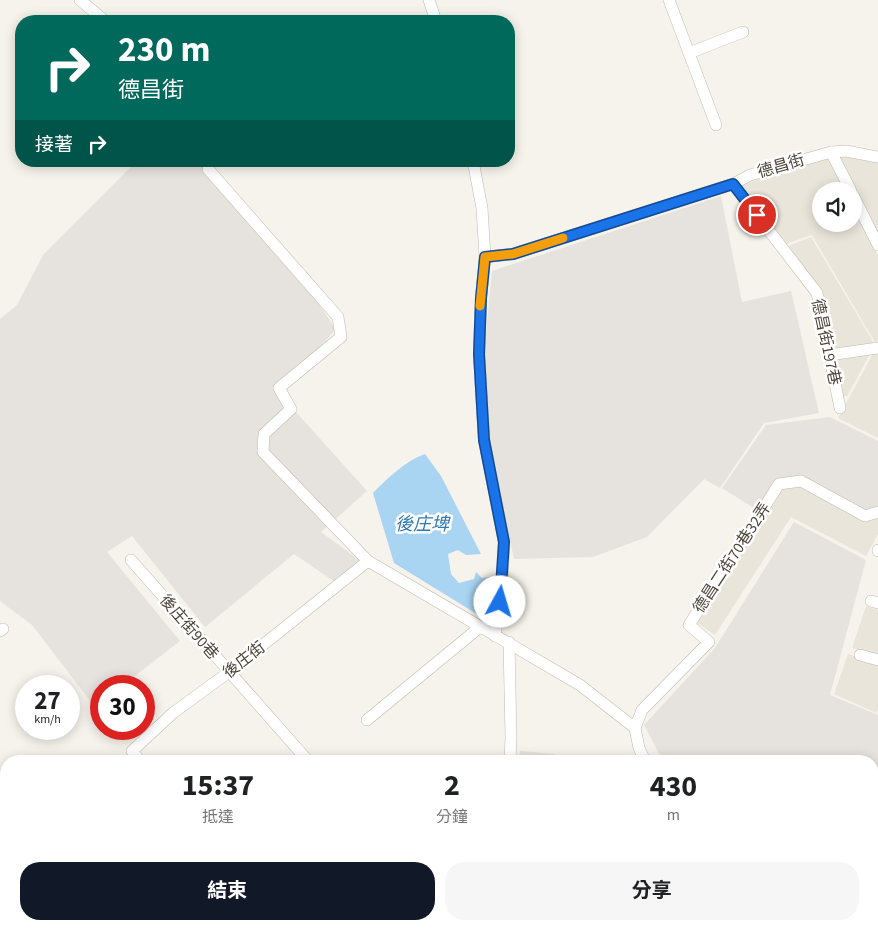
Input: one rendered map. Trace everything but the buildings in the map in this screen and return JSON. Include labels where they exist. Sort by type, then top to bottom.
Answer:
[{"type":"street","points":[[80,0],[99,15]]},
{"type":"street","points":[[429,0],[434,15]]},
{"type":"street","points":[[669,0],[716,125]]},
{"type":"street","points":[[689,53],[743,32]]},
{"type":"street","name":"德昌街","points":[[485,257],[513,254],[733,184],[750,175],[831,152],[846,151],[878,157]]},
{"type":"street","points":[[831,152],[846,182]]},
{"type":"street","points":[[474,167],[482,208],[485,257],[479,354],[483,430],[504,542],[502,585],[495,636]]},
{"type":"street","points":[[208,169],[338,317],[340,337],[279,388],[291,410],[264,434],[263,452],[368,561],[580,685],[635,728],[642,755]]},
{"type":"street","name":"德昌街197巷","points":[[733,184],[817,292],[840,408]]},
{"type":"street","points":[[862,213],[878,245]]},
{"type":"street","points":[[829,355],[878,348]]},
{"type":"street","name":"德昌二街70巷32弄","points":[[635,728],[642,710],[709,642],[688,625],[779,484],[801,480],[865,516],[878,512]]},
{"type":"street","name":"後庄街90巷","points":[[131,560],[303,755]]},
{"type":"street","name":"後庄街","points":[[135,755],[132,751],[173,712],[229,672],[368,561]]},
{"type":"street","points":[[367,720],[480,627]]},
{"type":"street","points":[[509,642],[510,755]]},
{"type":"street","points":[[860,655],[878,660]]},
{"type":"shaded area","points":[[846,155],[878,160],[878,239],[862,207],[862,182],[849,182],[836,156]]},
{"type":"shaded area","points":[[828,157],[840,182],[812,182],[812,232],[862,232],[862,224],[878,256],[878,343],[876,344],[812,235],[783,245],[737,186]]},
{"type":"shaded area","points":[[131,167],[202,167],[320,306],[336,329],[279,393],[367,491],[321,532],[362,562],[335,582],[294,554],[205,627],[132,536],[107,552],[180,641],[136,675],[90,675],[90,700],[80,687],[80,675],[70,675],[32,625],[0,601],[0,319],[17,305],[43,255]]},
{"type":"shaded area","points":[[721,196],[742,302],[791,291],[819,413],[764,423],[720,488],[704,479],[647,537],[593,557],[514,559],[488,437],[484,353],[492,271]]},
{"type":"shaded area","points":[[811,237],[875,345],[847,396],[839,396],[821,299],[783,248]]},
{"type":"shaded area","points":[[878,346],[878,438],[838,418]]},
{"type":"shaded area","points":[[830,417],[878,441],[878,508],[866,512],[801,475],[776,479],[757,510],[722,488],[766,425]]},
{"type":"shaded area","points":[[802,486],[865,522],[878,517],[878,534],[866,556],[791,517],[715,635],[697,623],[782,488]]},
{"type":"shaded area","points":[[794,522],[866,560],[830,695],[878,715],[878,755],[660,755],[644,725],[715,648]]},
{"type":"shaded area","points":[[866,606],[878,610],[878,657],[852,648]]},
{"type":"shaded area","points":[[848,654],[878,664],[878,710],[876,713],[834,694]]},
{"type":"shaded area","points":[[520,751],[555,755],[520,755]]},
{"type":"water","name":"後庄埤","points":[[425,454],[441,476],[481,554],[466,555],[458,550],[448,554],[451,574],[459,583],[474,579],[476,572],[482,578],[489,577],[493,583],[492,615],[480,616],[394,563],[373,493],[403,466]]},
{"type":"slow traffic","points":[[480,306],[485,257],[513,254],[563,238]]},
{"type":"route","points":[[500,602],[504,542],[484,440],[479,354],[485,257],[513,254],[733,184],[757,215]]}]
